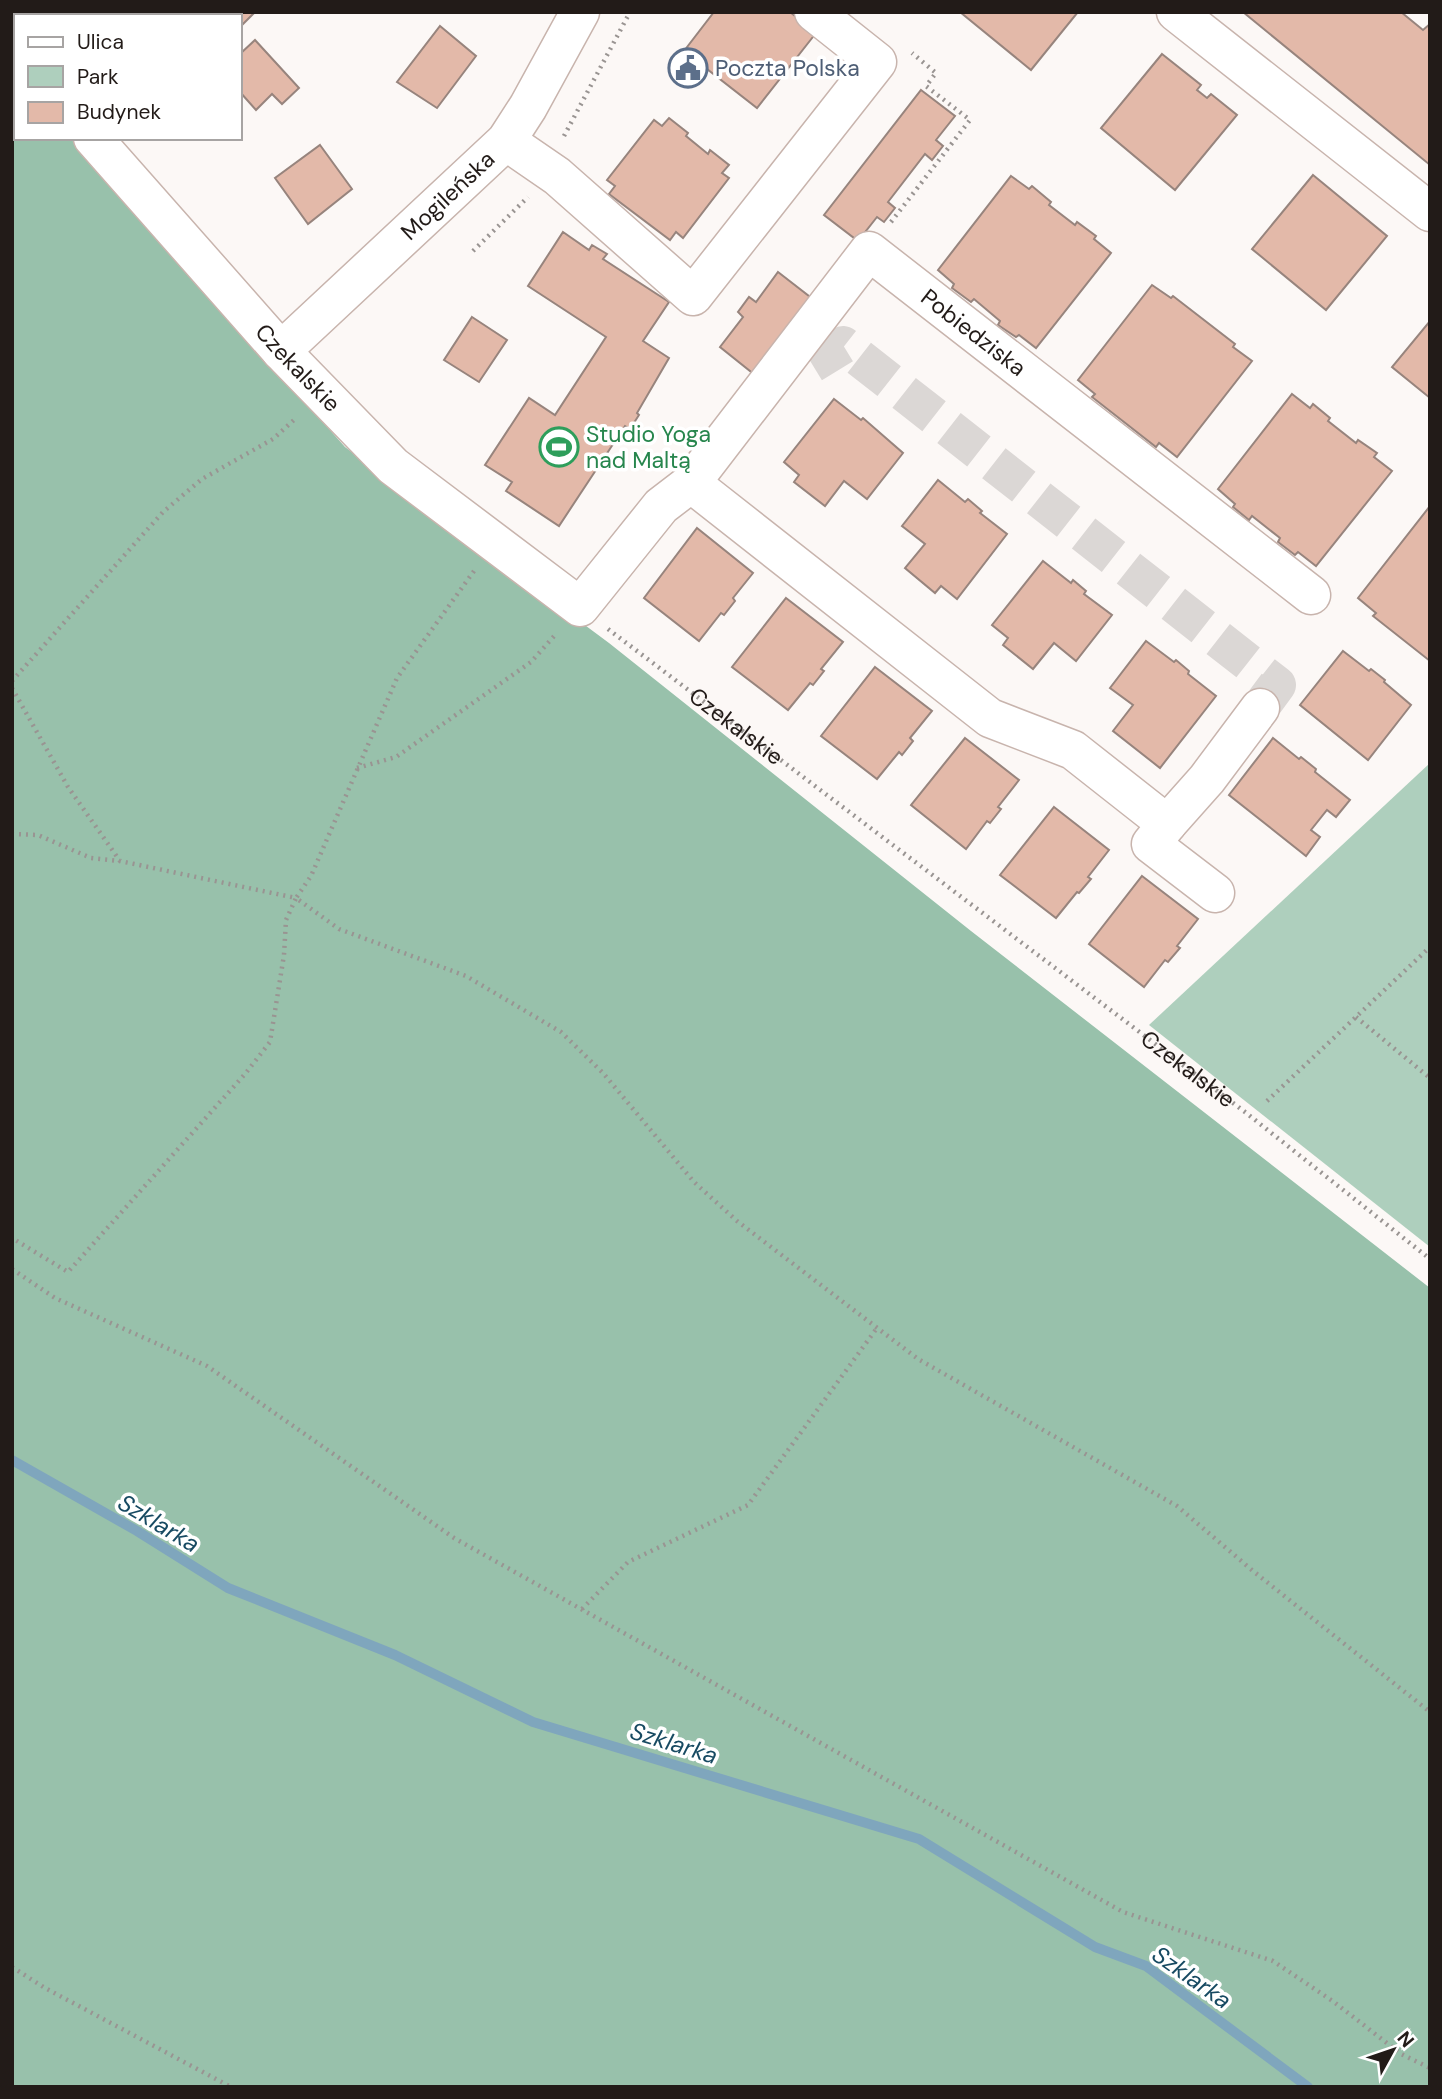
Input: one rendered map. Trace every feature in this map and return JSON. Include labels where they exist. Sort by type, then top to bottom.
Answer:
[{"type":"street","name":"Mogileńska","points":[[281,351],[506,141],[528,107],[580,12]]},
{"type":"street","points":[[506,141],[557,176],[693,296],[877,62],[814,12]]},
{"type":"street","points":[[1176,12],[1430,212]]},
{"type":"street","name":"Czekalskie","points":[[95,140],[281,351],[393,466],[580,607]]},
{"type":"street","points":[[691,483],[869,251]]},
{"type":"street","name":"Pobiedziska","points":[[869,251],[1311,595]]},
{"type":"street","points":[[580,607],[661,506],[746,446],[812,364]]},
{"type":"street","points":[[691,483],[990,718],[1073,750],[1167,824]]},
{"type":"street","points":[[1215,893],[1150,845],[1207,779],[1261,708]]},
{"type":"path","points":[[869,251],[970,120],[926,86],[936,73],[907,50]]},
{"type":"path","points":[[12,681],[163,512],[202,479],[273,439],[322,395]]},
{"type":"path","points":[[12,1238],[68,1272],[245,1074],[270,1042],[284,955],[286,920],[296,898],[311,876],[397,678],[494,541]]},
{"type":"path","points":[[357,769],[396,757],[531,662],[580,607]]},
{"type":"path","name":"Czekalskie","points":[[580,607],[1213,1087],[1430,1259]]},
{"type":"path","points":[[12,688],[68,787],[120,861]]},
{"type":"path","points":[[12,834],[38,835],[91,858],[120,861],[296,898],[339,929],[466,976],[561,1032],[603,1073],[694,1182],[737,1221],[918,1359],[1177,1506],[1430,1712]]},
{"type":"path","points":[[1267,1101],[1430,947]]},
{"type":"path","points":[[1356,1017],[1430,1079]]},
{"type":"path","points":[[12,1269],[55,1298],[207,1366],[454,1538],[1123,1912],[1273,1961],[1334,2002],[1401,2054],[1430,2068]]},
{"type":"path","points":[[582,1609],[628,1562],[748,1505],[877,1328]]},
{"type":"path","points":[[12,1967],[45,1988],[231,2087]]},
{"type":"green space","points":[[12,73],[14,140],[72,140],[345,447],[609,643],[971,931],[1430,1288],[1430,2087],[12,2087]]},
{"type":"green space","points":[[1430,763],[1430,1247],[1149,1025]]},
{"type":"building","points":[[158,12],[216,12],[214,14]]},
{"type":"building","points":[[227,12],[255,12],[242,25],[242,14]]},
{"type":"building","points":[[714,12],[790,12],[816,33],[757,108],[684,51]]},
{"type":"building","points":[[960,12],[1078,12],[1031,70]]},
{"type":"building","points":[[1243,12],[1401,12],[1423,30],[1430,24],[1430,165]]},
{"type":"building","points":[[440,26],[476,56],[437,108],[397,82]]},
{"type":"building","points":[[255,40],[299,88],[282,104],[272,94],[256,110],[242,94],[242,52]]},
{"type":"building","points":[[1162,54],[1201,85],[1197,90],[1207,98],[1211,94],[1237,115],[1175,190],[1101,128]]},
{"type":"building","points":[[921,90],[955,116],[936,140],[943,146],[932,160],[925,154],[888,202],[895,208],[884,222],[877,217],[858,241],[824,215]]},
{"type":"building","points":[[669,118],[708,154],[710,150],[729,165],[722,173],[729,178],[683,238],[676,232],[670,240],[609,194],[615,186],[607,180],[654,120],[662,126]]},
{"type":"building","points":[[320,145],[352,189],[308,224],[275,178]]},
{"type":"building","points":[[1313,175],[1387,236],[1326,310],[1252,249]]},
{"type":"building","points":[[1011,176],[1029,189],[1032,186],[1051,202],[1049,205],[1075,225],[1077,222],[1096,236],[1094,239],[1111,253],[1036,348],[1019,335],[1016,337],[998,325],[1000,321],[974,299],[971,302],[952,288],[954,284],[938,270]]},
{"type":"building","points":[[563,232],[589,250],[592,245],[607,254],[603,259],[669,302],[643,341],[669,358],[630,429],[625,426],[559,526],[506,491],[512,482],[485,465],[529,398],[555,415],[606,337],[528,286]]},
{"type":"building","points":[[778,272],[814,300],[755,375],[720,347],[743,317],[738,312],[749,297],[756,302]]},
{"type":"building","points":[[1152,285],[1171,298],[1173,296],[1235,344],[1233,347],[1252,361],[1177,457],[1159,443],[1156,447],[1092,397],[1095,394],[1078,380]]},
{"type":"building","points":[[472,317],[507,340],[479,382],[444,360]]},
{"type":"building","points":[[1430,321],[1430,398],[1392,367]]},
{"type":"building","points":[[1292,394],[1310,408],[1313,404],[1330,418],[1328,421],[1356,443],[1358,440],[1377,453],[1374,457],[1392,471],[1316,566],[1298,552],[1295,555],[1278,542],[1280,538],[1252,516],[1249,520],[1233,507],[1235,504],[1218,489]]},
{"type":"building","points":[[834,399],[861,420],[863,418],[903,453],[867,499],[844,481],[825,506],[794,482],[799,475],[784,462]]},
{"type":"building","points":[[938,480],[965,502],[968,499],[982,511],[980,513],[1007,534],[957,599],[941,586],[935,593],[905,568],[925,544],[902,526]]},
{"type":"building","points":[[1430,506],[1430,661],[1373,616],[1376,613],[1358,598]]},
{"type":"building","points":[[697,528],[753,573],[733,598],[735,601],[724,615],[721,613],[699,641],[644,598]]},
{"type":"building","points":[[1043,561],[1071,583],[1073,580],[1086,591],[1084,594],[1112,615],[1076,661],[1054,643],[1033,669],[1003,645],[1008,638],[992,625]]},
{"type":"building","points":[[786,598],[843,642],[821,669],[824,671],[813,685],[810,683],[788,710],[732,667]]},
{"type":"building","points":[[1146,641],[1174,662],[1176,660],[1189,671],[1188,674],[1216,696],[1160,768],[1113,731],[1133,705],[1110,688]]},
{"type":"building","points":[[1343,651],[1385,680],[1384,682],[1411,705],[1368,760],[1300,705]]},
{"type":"building","points":[[875,667],[932,711],[910,738],[913,741],[902,755],[899,752],[877,779],[821,736]]},
{"type":"building","points":[[965,738],[1019,780],[998,807],[1001,809],[990,823],[987,821],[966,849],[911,805]]},
{"type":"building","points":[[1273,738],[1316,769],[1315,772],[1350,800],[1336,817],[1327,810],[1311,830],[1320,837],[1306,856],[1229,795]]},
{"type":"building","points":[[1054,807],[1109,850],[1088,877],[1091,879],[1056,918],[1000,875]]},
{"type":"building","points":[[1142,876],[1198,919],[1177,946],[1180,948],[1168,962],[1165,960],[1144,987],[1089,944]]},
{"type":"waterway","name":"Szklarka","points":[[12,1460],[137,1531],[228,1588],[395,1655],[533,1722],[919,1839],[1095,1947],[1146,1966],[1308,2087]]},
{"type":"tunnel","points":[[812,364],[843,345],[1277,685],[1260,708]]},
{"type":"place","name":"Poczta Polska","points":[[688,68]]},
{"type":"place","name":"Studio Yoga nad Maltą","points":[[559,447]]}]
